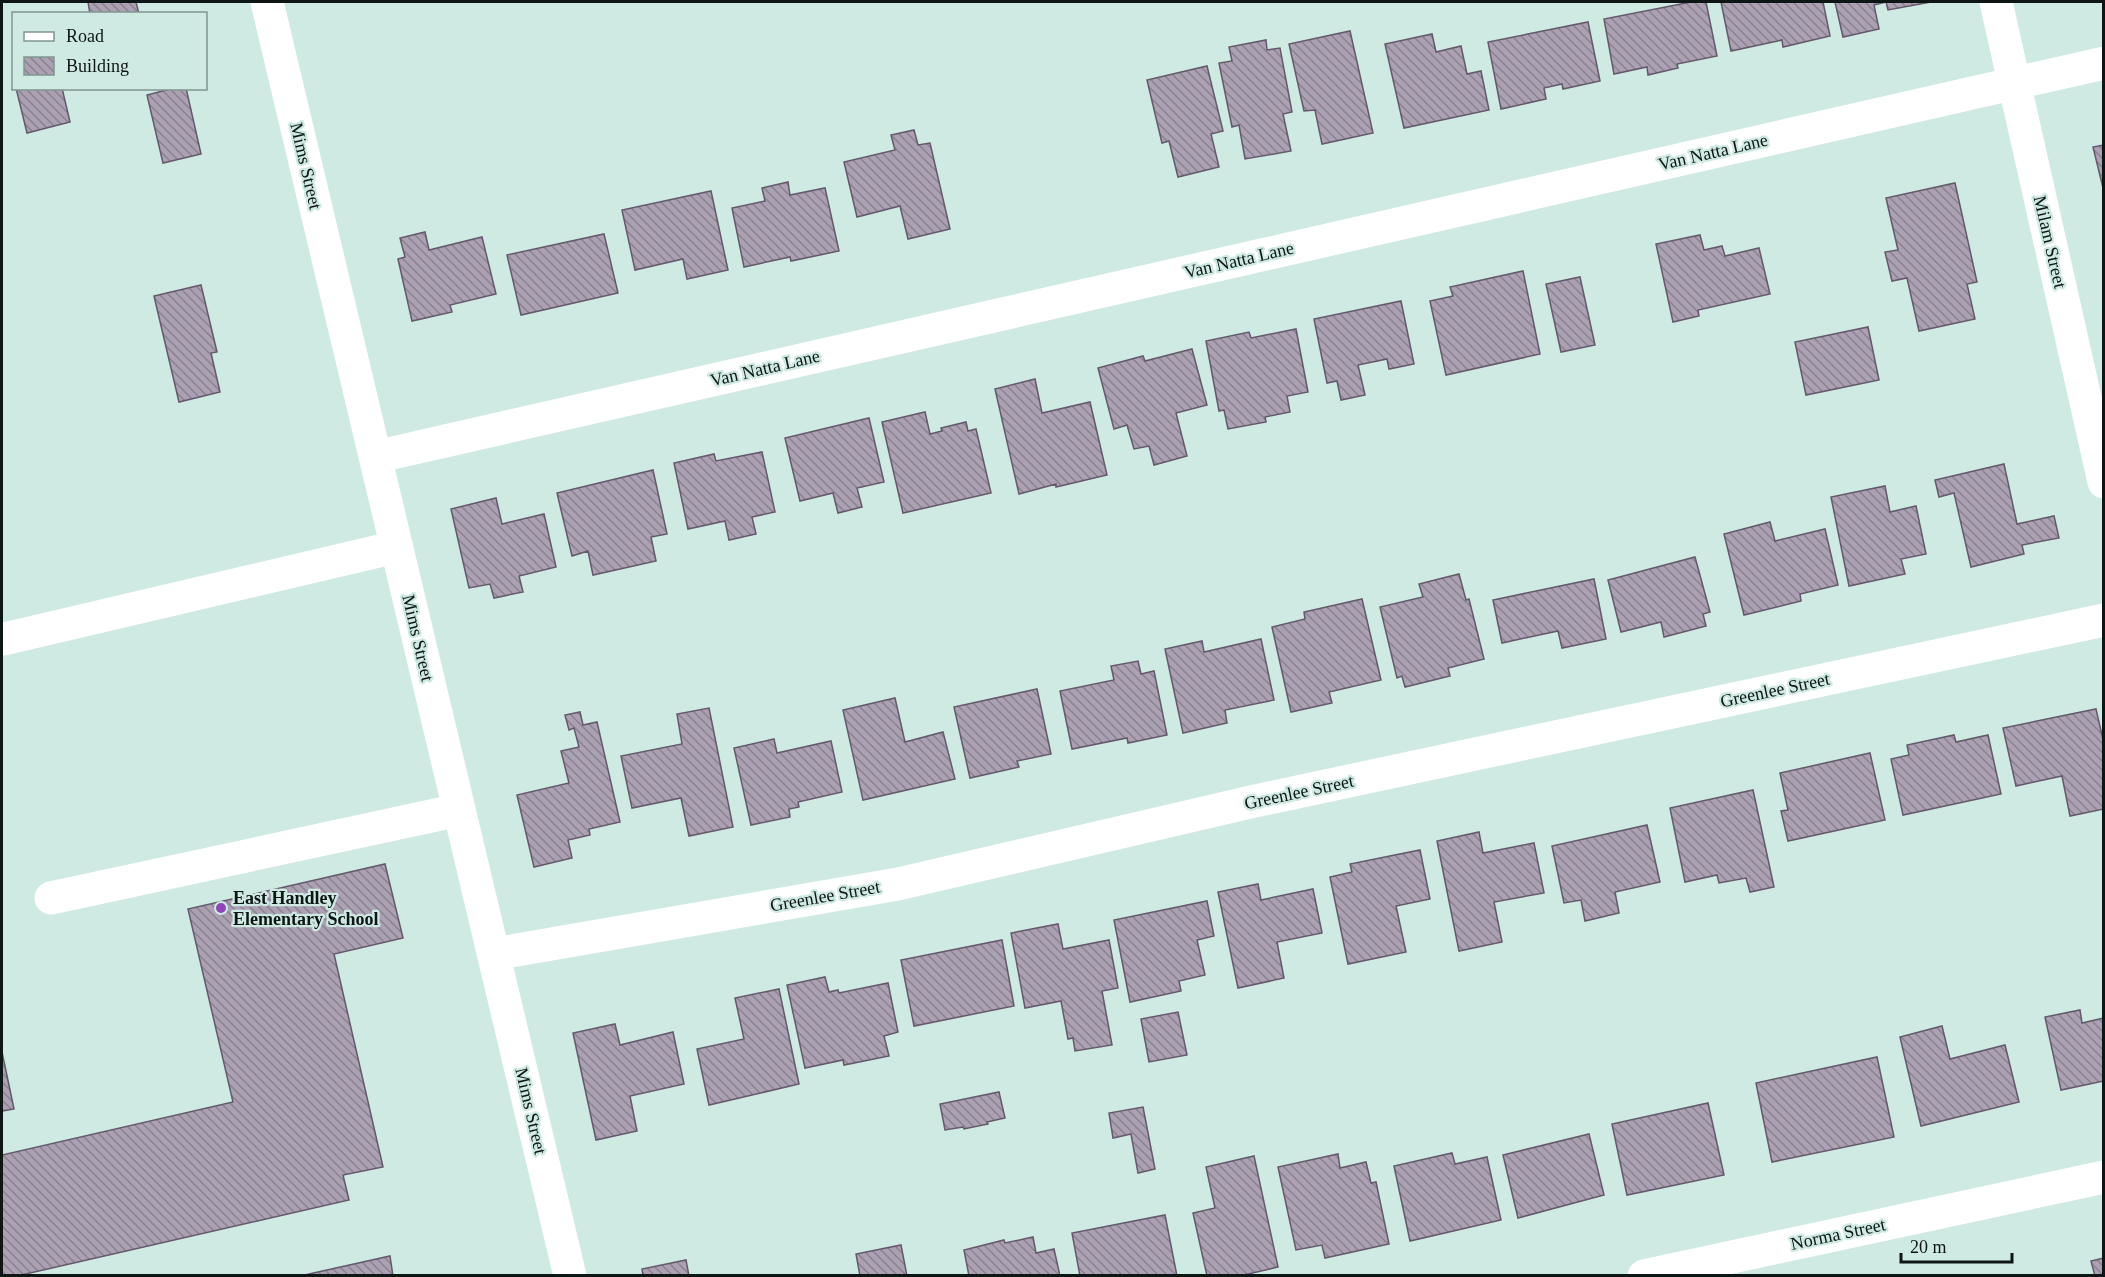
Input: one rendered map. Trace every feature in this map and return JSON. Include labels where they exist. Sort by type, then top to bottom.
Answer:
[{"type":"street","name":"Mims Street","points":[[267,2],[570,1275]]},
{"type":"street","name":"Milam Street","points":[[1995,2],[2103,482]]},
{"type":"street","name":"Van Natta Lane","points":[[375,457],[2103,63]]},
{"type":"street","points":[[4,639],[396,547]]},
{"type":"street","name":"Greenlee Street","points":[[494,954],[898,884],[1267,799],[2103,620]]},
{"type":"street","points":[[51,898],[459,810]]},
{"type":"street","name":"Norma Street","points":[[1644,1275],[2103,1177]]},
{"type":"building","points":[[88,2],[136,2],[138,12],[90,12]]},
{"type":"building","points":[[1691,2],[1706,2],[1717,56],[1677,64],[1678,68],[1648,75],[1647,67],[1614,74],[1604,19]]},
{"type":"building","points":[[1721,2],[1823,2],[1830,36],[1783,47],[1782,40],[1731,51]]},
{"type":"building","points":[[1835,2],[1886,2],[1874,5],[1879,29],[1843,37]]},
{"type":"building","points":[[1886,2],[1931,2],[1888,10]]},
{"type":"building","points":[[1588,22],[1600,81],[1563,89],[1562,84],[1544,88],[1546,99],[1501,109],[1488,42]]},
{"type":"building","points":[[1350,31],[1373,133],[1322,144],[1315,110],[1304,111],[1289,44]]},
{"type":"building","points":[[1432,34],[1436,52],[1461,46],[1467,74],[1481,71],[1489,110],[1404,128],[1385,44]]},
{"type":"building","points":[[1266,40],[1267,50],[1280,48],[1292,112],[1283,114],[1291,151],[1245,159],[1239,125],[1232,127],[1219,63],[1232,61],[1229,47]]},
{"type":"building","points":[[1207,66],[1223,131],[1211,134],[1219,167],[1178,177],[1169,141],[1162,143],[1147,80]]},
{"type":"building","points":[[16,90],[62,90],[70,122],[27,133]]},
{"type":"building","points":[[166,90],[186,90],[201,154],[163,163],[147,95]]},
{"type":"building","points":[[914,130],[918,145],[930,143],[950,229],[908,239],[900,206],[857,217],[844,162],[895,150],[891,135]]},
{"type":"building","points":[[2104,145],[2104,192],[2093,147]]},
{"type":"building","points":[[788,182],[790,195],[825,188],[839,251],[791,261],[790,257],[744,267],[732,208],[765,201],[762,188]]},
{"type":"building","points":[[1955,183],[1977,282],[1967,284],[1975,319],[1919,331],[1907,278],[1892,281],[1885,252],[1898,250],[1886,198]]},
{"type":"building","points":[[711,191],[728,270],[687,279],[683,259],[635,270],[622,210]]},
{"type":"building","points":[[425,232],[429,250],[482,237],[496,294],[450,305],[452,312],[412,321],[398,259],[405,257],[400,238]]},
{"type":"building","points":[[604,234],[618,293],[521,315],[507,255]]},
{"type":"building","points":[[1700,235],[1704,250],[1722,246],[1725,256],[1759,248],[1770,294],[1698,310],[1699,316],[1673,322],[1656,244]]},
{"type":"building","points":[[1523,271],[1540,354],[1446,375],[1430,301],[1453,296],[1450,287]]},
{"type":"building","points":[[1580,277],[1595,345],[1561,352],[1546,284]]},
{"type":"building","points":[[201,285],[217,352],[211,353],[220,392],[179,402],[154,296]]},
{"type":"building","points":[[1401,301],[1414,364],[1389,369],[1387,359],[1358,365],[1365,395],[1341,400],[1337,381],[1327,383],[1314,319]]},
{"type":"building","points":[[1868,327],[1879,380],[1806,395],[1795,342]]},
{"type":"building","points":[[1296,329],[1308,392],[1287,396],[1290,412],[1265,417],[1266,422],[1228,429],[1224,410],[1219,411],[1206,341],[1249,332],[1251,338]]},
{"type":"building","points":[[1192,349],[1207,405],[1176,413],[1187,456],[1154,465],[1149,446],[1134,449],[1127,425],[1114,429],[1098,368],[1143,356],[1145,361]]},
{"type":"building","points":[[1035,379],[1042,413],[1090,402],[1107,475],[1056,487],[1056,484],[1019,494],[995,389]]},
{"type":"building","points":[[925,412],[930,434],[942,431],[941,428],[966,422],[968,431],[976,429],[991,493],[903,513],[882,422]]},
{"type":"building","points":[[869,418],[884,482],[857,488],[862,507],[838,513],[833,493],[800,501],[785,438]]},
{"type":"building","points":[[762,452],[775,512],[752,517],[756,534],[729,540],[725,521],[688,529],[674,463],[714,454],[716,461]]},
{"type":"building","points":[[2004,464],[2017,524],[2054,516],[2059,538],[2022,545],[2024,554],[1971,567],[1954,493],[1939,497],[1935,480]]},
{"type":"building","points":[[653,470],[667,534],[651,537],[656,561],[593,575],[588,551],[572,556],[557,493]]},
{"type":"building","points":[[1885,486],[1890,512],[1916,506],[1926,554],[1901,559],[1905,574],[1849,586],[1831,497]]},
{"type":"building","points":[[496,498],[502,524],[544,514],[556,567],[519,576],[523,592],[494,598],[490,584],[469,588],[451,509]]},
{"type":"building","points":[[1770,522],[1775,541],[1825,529],[1838,585],[1800,594],[1801,601],[1744,615],[1724,534]]},
{"type":"building","points":[[1695,557],[1710,612],[1703,614],[1706,626],[1664,637],[1661,622],[1621,632],[1608,580]]},
{"type":"building","points":[[1459,574],[1466,600],[1469,599],[1484,659],[1448,668],[1450,676],[1405,687],[1402,676],[1397,678],[1380,607],[1423,597],[1419,584]]},
{"type":"building","points":[[1594,579],[1606,639],[1562,648],[1558,631],[1502,643],[1493,600]]},
{"type":"building","points":[[1362,599],[1381,680],[1329,692],[1332,703],[1291,712],[1272,627],[1305,619],[1304,612]]},
{"type":"building","points":[[1261,639],[1274,700],[1225,710],[1227,723],[1183,733],[1165,649],[1202,641],[1204,652]]},
{"type":"building","points":[[1138,661],[1141,674],[1154,671],[1167,735],[1128,743],[1127,738],[1072,749],[1060,691],[1114,680],[1111,666]]},
{"type":"building","points":[[1037,689],[1051,754],[1017,761],[1019,767],[970,778],[954,707]]},
{"type":"building","points":[[895,698],[905,742],[943,732],[955,779],[863,800],[843,710]]},
{"type":"building","points":[[709,708],[733,827],[689,836],[681,798],[632,808],[621,756],[682,744],[677,714]]},
{"type":"building","points":[[2096,709],[2104,744],[2104,809],[2070,816],[2062,776],[2016,786],[2003,728]]},
{"type":"building","points":[[580,712],[583,725],[597,722],[620,822],[589,829],[590,835],[568,840],[572,858],[534,867],[517,795],[569,783],[561,751],[579,747],[574,728],[569,730],[565,715]]},
{"type":"building","points":[[1954,735],[1956,742],[1988,735],[2001,794],[1903,815],[1891,759],[1909,755],[1907,745]]},
{"type":"building","points":[[774,739],[777,753],[831,741],[842,792],[798,802],[799,807],[789,809],[790,817],[751,825],[734,748]]},
{"type":"building","points":[[1870,753],[1885,820],[1788,841],[1781,811],[1788,810],[1780,773]]},
{"type":"building","points":[[1753,790],[1774,887],[1750,892],[1746,878],[1719,883],[1717,875],[1685,882],[1670,808]]},
{"type":"building","points":[[1647,825],[1660,882],[1615,892],[1619,913],[1585,921],[1581,900],[1564,903],[1552,846]]},
{"type":"building","points":[[1479,832],[1483,853],[1534,843],[1544,893],[1494,902],[1502,942],[1459,951],[1437,841]]},
{"type":"building","points":[[1420,850],[1430,899],[1396,906],[1406,952],[1348,964],[1330,877],[1352,872],[1350,864]]},
{"type":"building","points":[[385,864],[403,938],[334,954],[383,1167],[343,1175],[349,1200],[17,1276],[2,1276],[2,1155],[233,1102],[188,909]]},
{"type":"building","points":[[1258,884],[1261,900],[1313,889],[1322,933],[1277,942],[1284,978],[1238,988],[1218,892]]},
{"type":"building","points":[[1207,901],[1214,936],[1197,940],[1205,975],[1179,981],[1181,991],[1130,1002],[1114,920]]},
{"type":"building","points":[[1058,924],[1063,949],[1109,940],[1118,988],[1102,991],[1112,1045],[1075,1051],[1073,1038],[1068,1039],[1061,1001],[1025,1008],[1011,933]]},
{"type":"building","points":[[1002,940],[1014,1006],[914,1026],[901,960]]},
{"type":"building","points":[[825,977],[829,992],[838,990],[839,993],[888,983],[898,1032],[884,1036],[889,1056],[844,1065],[843,1060],[805,1068],[787,985]]},
{"type":"building","points":[[779,989],[799,1084],[709,1105],[697,1049],[744,1039],[735,998]]},
{"type":"building","points":[[2080,1010],[2082,1023],[2104,1018],[2104,1081],[2061,1090],[2045,1017]]},
{"type":"building","points":[[1178,1012],[1187,1055],[1149,1062],[1141,1019]]},
{"type":"building","points":[[615,1024],[620,1045],[673,1032],[684,1084],[630,1096],[637,1131],[596,1140],[573,1033]]},
{"type":"building","points":[[1942,1026],[1950,1059],[2005,1045],[2019,1102],[1921,1126],[1900,1037]]},
{"type":"building","points":[[2,1052],[14,1109],[2,1111]]},
{"type":"building","points":[[1877,1057],[1894,1137],[1772,1162],[1756,1083]]},
{"type":"building","points":[[999,1092],[1005,1118],[964,1129],[963,1127],[945,1130],[940,1104]]},
{"type":"building","points":[[1708,1103],[1724,1175],[1627,1195],[1612,1124]]},
{"type":"building","points":[[1143,1107],[1155,1169],[1138,1173],[1131,1134],[1113,1138],[1109,1113]]},
{"type":"building","points":[[1589,1134],[1604,1195],[1518,1218],[1503,1155]]},
{"type":"building","points":[[1452,1153],[1455,1164],[1487,1157],[1501,1220],[1410,1241],[1394,1166]]},
{"type":"building","points":[[1338,1154],[1340,1168],[1366,1162],[1371,1183],[1376,1182],[1389,1244],[1325,1258],[1322,1245],[1296,1250],[1278,1167]]},
{"type":"building","points":[[1254,1156],[1278,1267],[1240,1276],[1207,1276],[1193,1213],[1215,1208],[1206,1167]]},
{"type":"building","points":[[1165,1215],[1177,1276],[1080,1276],[1072,1233]]},
{"type":"building","points":[[1033,1237],[1036,1253],[1054,1249],[1060,1276],[969,1276],[964,1250],[1004,1240],[1005,1243]]},
{"type":"building","points":[[901,1245],[907,1276],[860,1276],[856,1254]]},
{"type":"building","points":[[390,1256],[393,1276],[300,1276]]},
{"type":"building","points":[[2104,1258],[2104,1276],[2095,1276],[2091,1261]]},
{"type":"building","points":[[686,1260],[689,1276],[643,1276],[642,1269]]},
{"type":"place","name":"East Handley Elementary School","points":[[221,908]]}]
